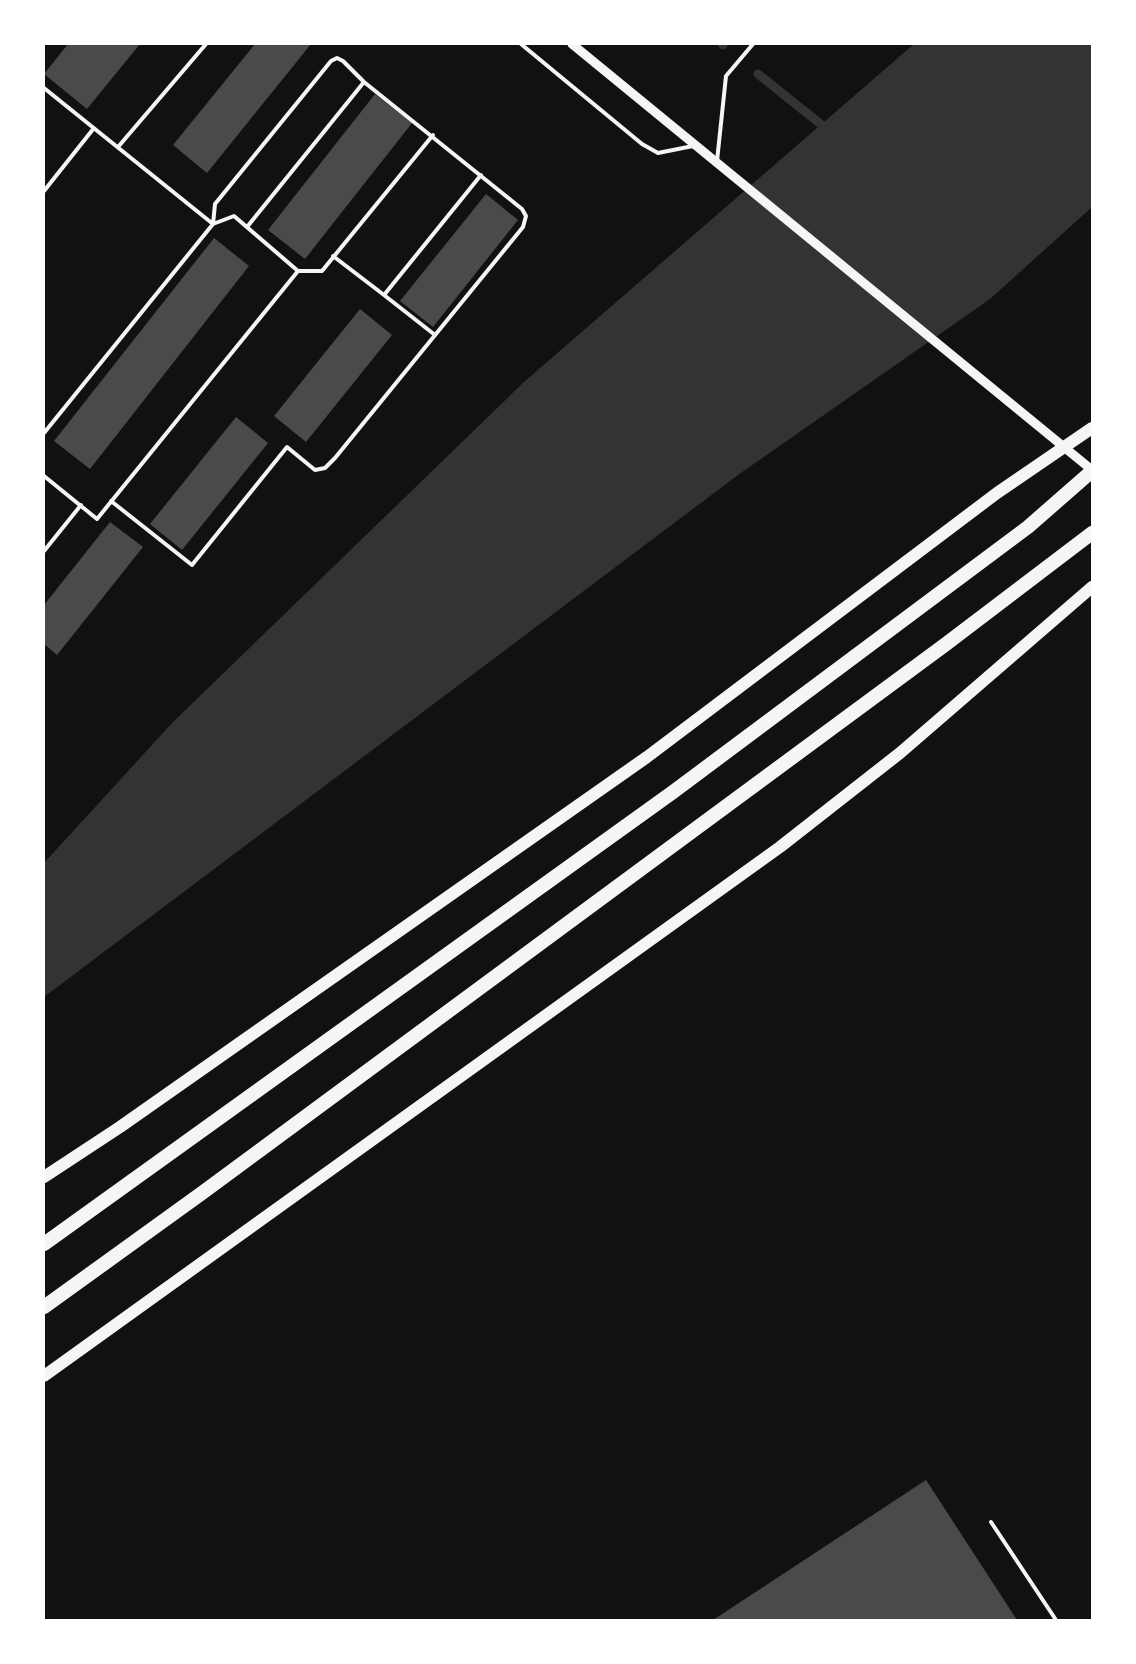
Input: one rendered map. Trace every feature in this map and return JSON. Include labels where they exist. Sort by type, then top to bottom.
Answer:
[{"type":"highway","points":[[44,1244],[673,792],[1028,528],[1092,470]]},
{"type":"highway","points":[[44,1306],[202,1193],[930,656],[1092,533]]},
{"type":"main road","points":[[44,1178],[647,757],[997,493],[1092,428]]},
{"type":"main road","points":[[44,1376],[780,847],[900,753],[1092,588]]},
{"type":"street","points":[[572,44],[1092,470]]},
{"type":"lane","points":[[118,147],[206,44]]},
{"type":"lane","points":[[521,44],[642,144],[658,153],[696,145]]},
{"type":"lane","points":[[717,163],[726,76],[753,44]]},
{"type":"lane","points":[[111,501],[192,565],[287,448],[315,470],[325,468],[523,227],[526,216],[522,209],[433,135],[364,82],[344,61],[337,58],[332,61],[215,204],[213,224]]},
{"type":"lane","points":[[247,227],[364,82]]},
{"type":"lane","points":[[44,88],[213,224]]},
{"type":"lane","points":[[44,191],[94,128]]},
{"type":"lane","points":[[44,433],[213,224],[234,216],[298,271],[322,270],[433,135]]},
{"type":"lane","points":[[384,295],[481,175]]},
{"type":"lane","points":[[333,256],[435,335]]},
{"type":"lane","points":[[44,476],[97,519],[298,271]]},
{"type":"lane","points":[[44,551],[81,505]]},
{"type":"lane","points":[[991,1522],[1056,1620]]},
{"type":"shaded area","points":[[914,44],[1092,44],[1092,207],[990,299],[738,475],[44,997],[44,863],[172,723],[524,382]]},
{"type":"building","points":[[68,44],[140,44],[87,109],[44,74]]},
{"type":"building","points":[[255,44],[311,44],[207,173],[173,145]]},
{"type":"building","points":[[375,94],[412,123],[305,259],[268,230]]},
{"type":"building","points":[[486,194],[518,220],[433,327],[400,301]]},
{"type":"building","points":[[214,238],[249,266],[90,469],[54,441]]},
{"type":"building","points":[[360,309],[392,335],[306,442],[274,416]]},
{"type":"building","points":[[236,417],[268,443],[182,550],[150,524]]},
{"type":"building","points":[[110,522],[143,547],[57,655],[44,644],[44,605]]},
{"type":"building","points":[[926,1480],[1017,1620],[713,1620]]},
{"type":"waterway","points":[[758,74],[828,130]]}]
